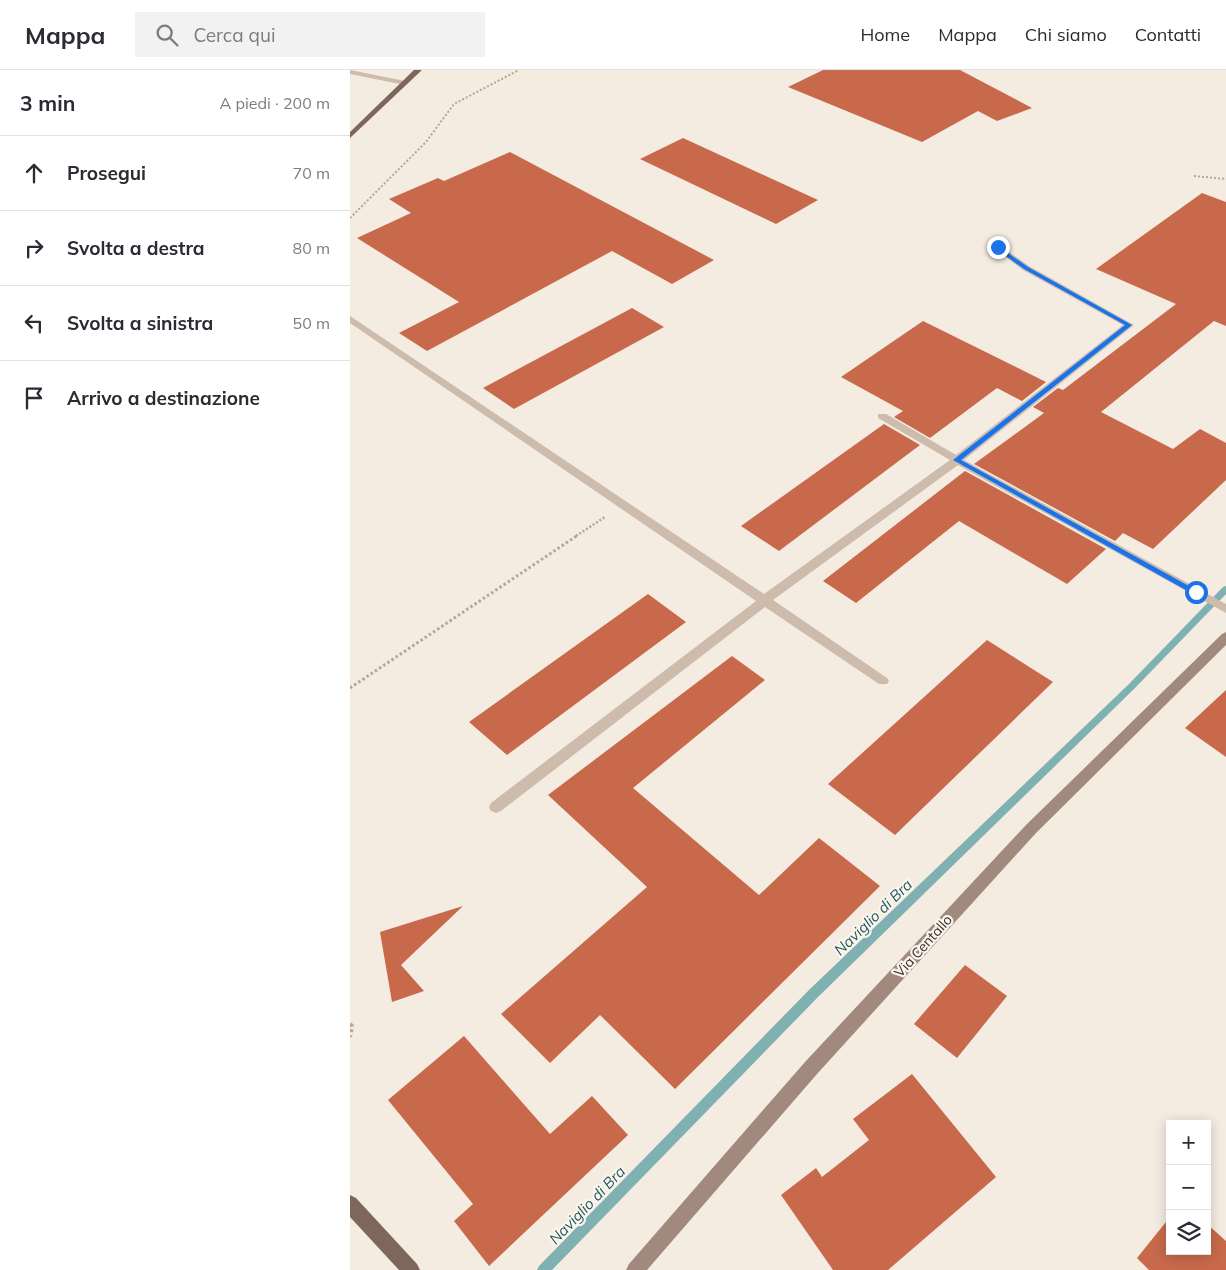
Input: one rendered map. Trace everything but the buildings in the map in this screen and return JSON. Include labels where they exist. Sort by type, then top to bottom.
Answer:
[{"type":"main road","points":[[350,136],[418,70]]},
{"type":"main road","name":"Via Centallo","points":[[635,1270],[811,1068],[1031,829],[1226,636]]},
{"type":"main road","points":[[350,1204],[412,1270]]},
{"type":"lane","points":[[350,72],[405,83]]},
{"type":"lane","points":[[496,807],[765,600],[957,460],[1129,325],[1026,268],[998,247]]},
{"type":"lane","points":[[350,319],[884,681]]},
{"type":"lane","points":[[882,416],[957,460],[1226,609]]},
{"type":"path","points":[[350,218],[426,142],[454,104],[519,70]]},
{"type":"path","points":[[1194,176],[1226,179]]},
{"type":"path","points":[[350,688],[624,504]]},
{"type":"path","points":[[350,1024],[352,1026],[350,1036]]},
{"type":"waterway","name":"Naviglio di Bra","points":[[543,1270],[813,994],[1131,687],[1226,589]]},
{"type":"route","points":[[998,247],[1026,268],[1129,325],[957,460],[1196,592]]}]
